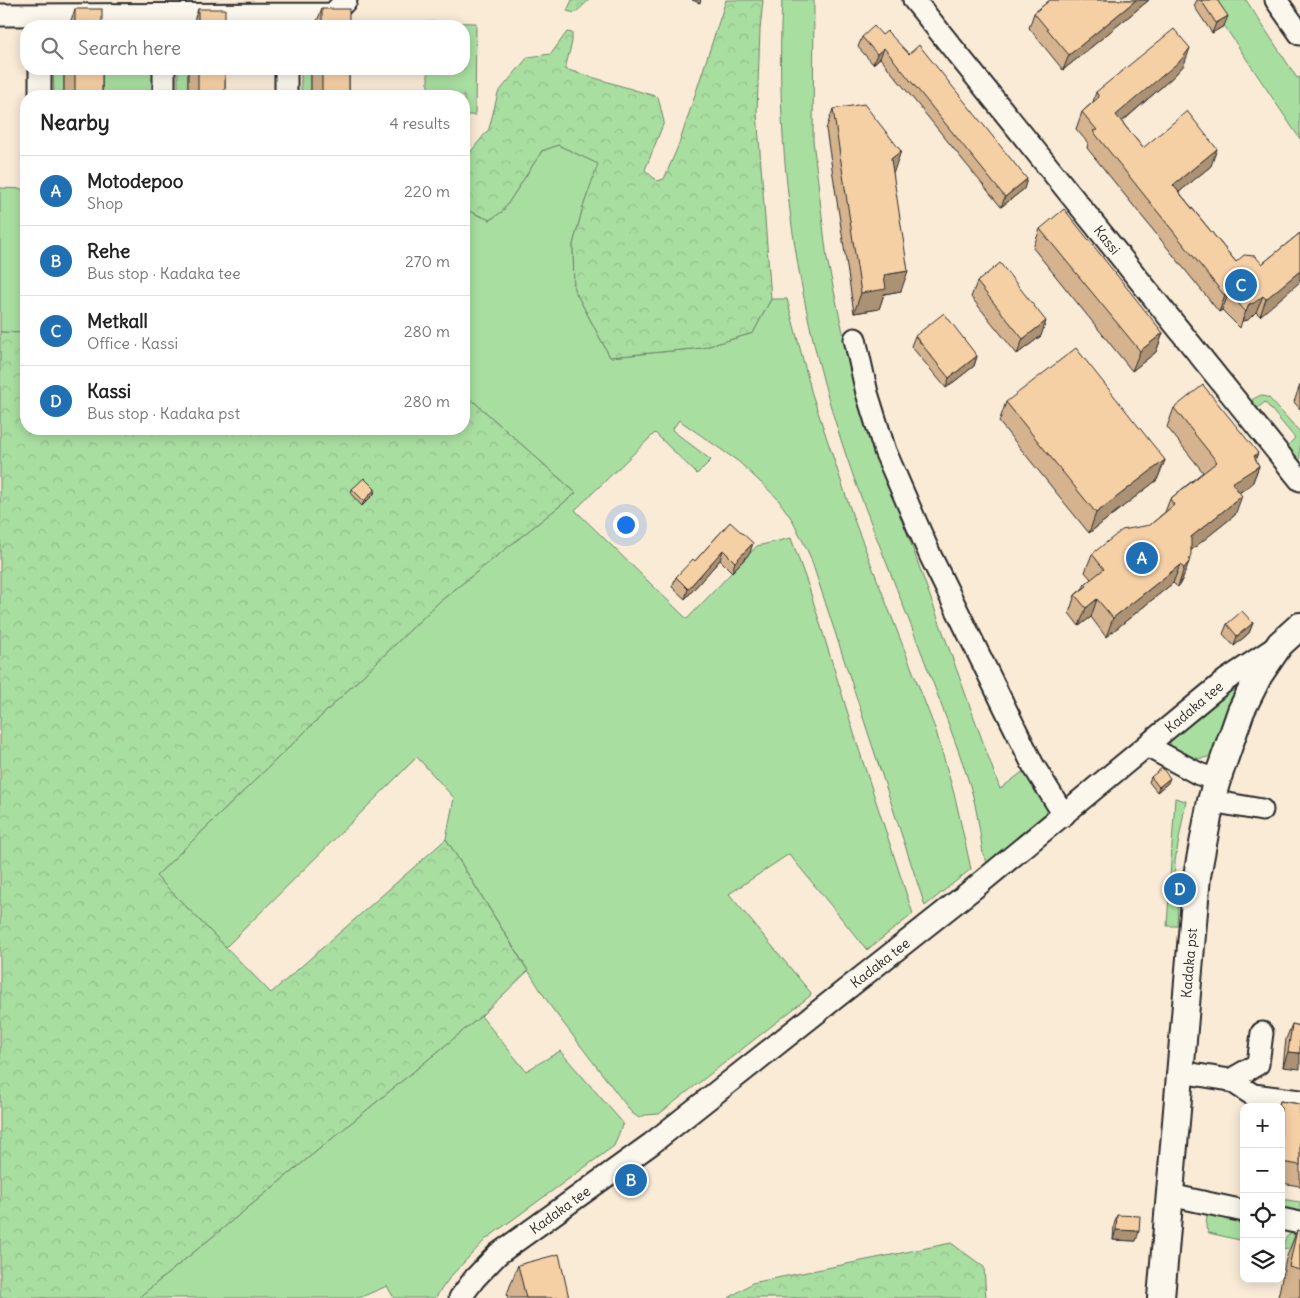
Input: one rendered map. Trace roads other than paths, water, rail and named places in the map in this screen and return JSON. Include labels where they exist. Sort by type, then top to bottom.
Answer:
[{"type":"main road","name":"Kadaka tee","points":[[1280,644],[1300,626]]},
{"type":"main road","name":"Kadaka pst","points":[[1160,1298],[1197,876],[1214,790],[1241,711],[1259,675],[1280,644]]},
{"type":"street","points":[[0,15],[41,20],[89,7],[164,20],[227,7],[287,20],[333,14],[346,0]]},
{"type":"street","name":"Kassi","points":[[914,0],[1300,480]]},
{"type":"street","points":[[1276,0],[1300,34]]},
{"type":"street","points":[[40,75],[40,90]]},
{"type":"street","points":[[164,75],[164,90]]},
{"type":"street","points":[[286,75],[286,90]]},
{"type":"street","points":[[855,339],[868,394],[885,451],[927,548],[1032,765],[1064,815]]},
{"type":"street","name":"Kadaka tee","points":[[460,1298],[475,1278],[498,1254],[658,1138],[920,932],[1226,680],[1280,644]]},
{"type":"street","points":[[1147,746],[1199,774],[1214,790],[1262,810]]},
{"type":"street","points":[[1230,1080],[1258,1064],[1262,1033]]},
{"type":"street","points":[[1180,1072],[1230,1080],[1253,1096],[1300,1101]]},
{"type":"street","points":[[1170,1195],[1240,1210]]},
{"type":"street","points":[[1285,1220],[1300,1223]]},
{"type":"place","name":"Metkall","points":[[1241,285]]},
{"type":"place","name":"Motodepoo","points":[[1142,558]]},
{"type":"place","name":"Kassi","points":[[1180,889]]},
{"type":"place","name":"Rehe","points":[[631,1180]]}]
